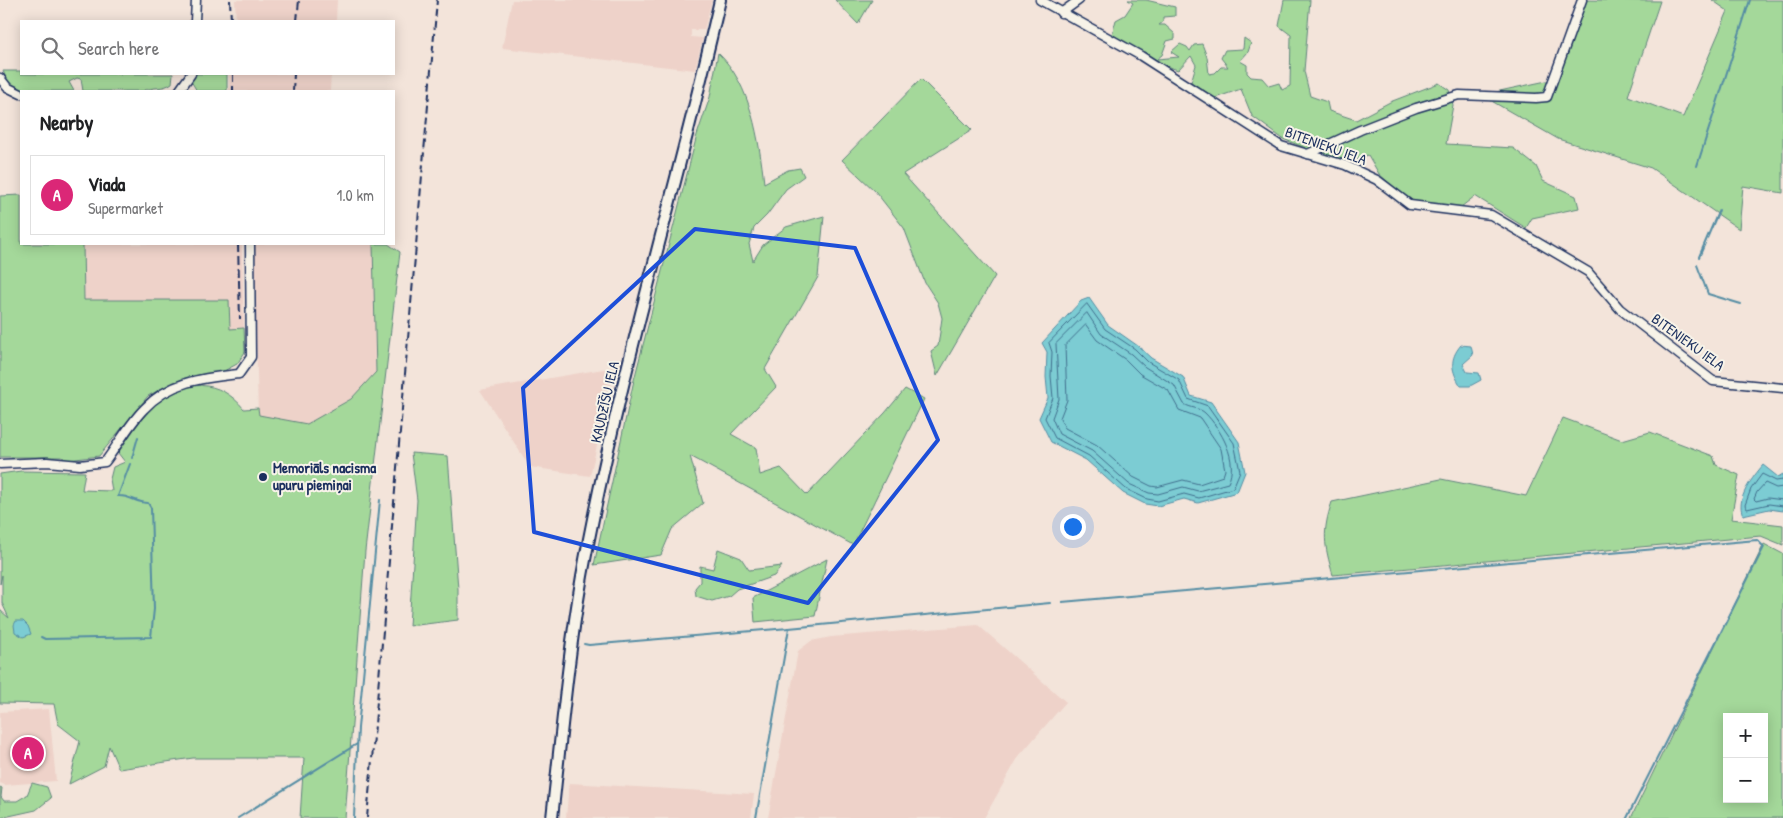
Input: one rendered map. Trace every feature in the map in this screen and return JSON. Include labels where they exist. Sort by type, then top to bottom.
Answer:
[{"type":"street","points":[[195,20],[196,0]]},
{"type":"street","name":"KAUDZĪŠU IELA","points":[[552,818],[575,620],[587,550],[615,419],[720,0]]},
{"type":"street","name":"BITENIEKU IELA","points":[[1040,0],[1141,56],[1281,146],[1345,166],[1377,180],[1410,205],[1491,215],[1588,272],[1620,309],[1713,382],[1783,388]]},
{"type":"street","points":[[1061,13],[1079,0]]},
{"type":"street","points":[[1308,154],[1376,123],[1459,95],[1536,98],[1547,96],[1582,0]]},
{"type":"street","points":[[180,90],[190,75]]},
{"type":"street","points":[[0,78],[7,87],[20,94]]},
{"type":"street","points":[[0,464],[47,462],[80,465],[105,462],[143,410],[163,392],[187,381],[239,374],[251,357],[250,245]]},
{"type":"highlighted area","points":[[695,229],[855,248],[938,440],[808,603],[534,532],[523,388]]},
{"type":"shaded area","points":[[235,0],[337,0],[336,20],[236,20]]},
{"type":"shaded area","points":[[512,0],[712,0],[704,30],[691,30],[691,37],[703,38],[695,70],[502,48]]},
{"type":"shaded area","points":[[229,75],[331,75],[330,90],[229,90]]},
{"type":"shaded area","points":[[83,245],[242,245],[244,328],[230,329],[229,300],[84,300]]},
{"type":"shaded area","points":[[254,245],[373,245],[376,372],[351,399],[307,425],[258,415]]},
{"type":"shaded area","points":[[615,367],[590,476],[530,467],[480,390]]},
{"type":"shaded area","points":[[978,625],[1066,702],[1019,756],[984,818],[768,818],[798,651],[811,641],[831,637]]},
{"type":"shaded area","points":[[49,709],[56,781],[5,785],[0,783],[0,712]]},
{"type":"shaded area","points":[[569,783],[754,794],[751,818],[566,818]]},
{"type":"green space","points":[[835,0],[872,0],[858,24]]},
{"type":"green space","points":[[1128,0],[1146,0],[1175,7],[1175,16],[1163,17],[1163,22],[1159,25],[1165,25],[1175,34],[1175,39],[1167,41],[1162,55],[1157,59],[1179,57],[1171,52],[1180,44],[1187,47],[1190,51],[1194,45],[1202,44],[1207,57],[1209,74],[1215,73],[1221,67],[1228,67],[1221,58],[1225,50],[1243,49],[1244,38],[1251,43],[1248,52],[1240,61],[1247,65],[1247,73],[1251,77],[1262,78],[1269,86],[1279,83],[1282,90],[1290,86],[1291,35],[1279,26],[1284,0],[1310,0],[1304,71],[1310,96],[1327,102],[1329,111],[1356,120],[1390,102],[1439,83],[1449,90],[1453,105],[1446,144],[1513,148],[1536,166],[1543,181],[1576,196],[1579,208],[1532,218],[1526,228],[1475,196],[1461,207],[1411,202],[1379,174],[1368,155],[1351,162],[1326,156],[1283,139],[1252,116],[1241,89],[1215,98],[1191,82],[1196,65],[1191,56],[1178,70],[1151,61],[1111,38],[1116,20],[1125,15],[1133,3]]},
{"type":"green space","points":[[1586,0],[1660,1],[1628,96],[1683,117],[1728,11],[1712,0],[1783,0],[1783,193],[1743,186],[1739,229],[1651,168],[1558,139],[1481,95],[1551,80],[1571,42]]},
{"type":"green space","points":[[718,53],[729,66],[746,96],[756,131],[764,183],[788,170],[800,168],[804,176],[786,189],[767,215],[754,228],[749,244],[753,261],[763,245],[786,227],[824,216],[818,277],[765,369],[776,387],[731,434],[756,448],[760,475],[781,468],[807,495],[885,413],[905,389],[924,399],[853,545],[690,456],[703,503],[672,529],[661,555],[594,565],[634,380],[697,135],[710,97]]},
{"type":"green space","points":[[3,71],[20,71],[20,75],[173,75],[172,83],[169,85],[146,90],[83,90],[81,79],[77,78],[69,82],[73,90],[20,90],[9,85]]},
{"type":"green space","points":[[194,75],[227,75],[227,90],[196,90],[191,81]]},
{"type":"green space","points":[[921,79],[972,130],[903,174],[995,276],[937,376],[931,351],[938,346],[942,318],[938,303],[925,283],[904,228],[875,191],[842,160]]},
{"type":"green space","points":[[20,195],[20,245],[83,245],[84,300],[229,300],[230,329],[244,328],[245,352],[237,364],[222,372],[195,376],[170,384],[148,396],[99,456],[68,460],[62,457],[0,457],[0,196]]},
{"type":"green space","points":[[373,245],[390,245],[400,252],[365,551],[345,818],[300,818],[304,758],[193,758],[119,769],[109,746],[104,766],[69,784],[80,741],[58,724],[54,704],[0,703],[0,610],[9,618],[2,603],[2,575],[0,584],[0,474],[21,471],[85,472],[82,490],[112,491],[110,479],[113,467],[125,462],[118,453],[140,421],[151,409],[178,390],[190,386],[213,387],[234,399],[244,409],[258,408],[259,415],[307,424],[351,399],[376,372]]},
{"type":"green space","points":[[1563,418],[1622,440],[1650,432],[1713,456],[1716,465],[1739,475],[1731,519],[1783,525],[1783,545],[1761,536],[1333,575],[1325,538],[1332,502],[1441,479],[1526,496]]},
{"type":"green space","points":[[411,453],[448,456],[458,589],[458,620],[409,626],[417,500]]},
{"type":"green space","points":[[1764,544],[1783,554],[1783,818],[1631,818]]},
{"type":"green space","points":[[718,549],[741,558],[749,570],[782,566],[774,576],[737,589],[729,596],[712,601],[696,596],[695,588],[700,582],[700,566],[713,569]]},
{"type":"green space","points":[[827,559],[815,616],[755,622],[753,598]]},
{"type":"green space","points":[[32,783],[47,787],[51,798],[36,810],[0,818],[0,787],[2,788],[1,797],[4,801],[17,801],[27,795]]},
{"type":"water","points":[[1089,298],[1108,325],[1138,346],[1151,358],[1183,377],[1191,396],[1211,402],[1239,442],[1245,472],[1237,492],[1198,503],[1184,499],[1158,506],[1145,504],[1123,493],[1086,460],[1051,442],[1039,418],[1048,398],[1046,377],[1047,352],[1042,343],[1081,301]]},
{"type":"water","points":[[1461,345],[1471,346],[1473,355],[1463,364],[1467,372],[1479,373],[1481,380],[1470,386],[1461,386],[1453,370],[1453,360]]},
{"type":"water","points":[[1763,465],[1778,477],[1783,474],[1783,511],[1769,509],[1743,515],[1741,502],[1743,495]]},
{"type":"water","points":[[16,621],[23,621],[28,626],[31,634],[23,637],[15,632],[14,625]]},
{"type":"waterway","points":[[1697,166],[1750,0]]},
{"type":"waterway","points":[[1699,257],[1719,210]]},
{"type":"waterway","points":[[1697,265],[1708,294],[1741,304]]},
{"type":"waterway","points":[[132,458],[138,437]]},
{"type":"waterway","points":[[41,637],[45,639],[151,637],[154,609],[151,508],[148,503],[118,496],[130,464]]},
{"type":"waterway","points":[[354,818],[358,728],[380,500]]},
{"type":"waterway","points":[[1062,602],[1757,540],[1764,547],[1627,818]]},
{"type":"waterway","points":[[756,818],[789,628],[1050,603]]},
{"type":"waterway","points":[[584,644],[789,628]]},
{"type":"waterway","points":[[238,818],[357,744]]},
{"type":"railway","points":[[230,0],[231,20]]},
{"type":"railway","points":[[297,20],[299,0]]},
{"type":"railway","points":[[367,818],[437,0]]},
{"type":"railway","points":[[233,75],[233,90]]},
{"type":"railway","points":[[293,90],[294,75]]},
{"type":"railway","points":[[238,245],[240,319]]},
{"type":"place","name":"Memoriāls nacisma upuru piemiņai","points":[[263,477]]},
{"type":"place","name":"Viada","points":[[28,753]]}]
